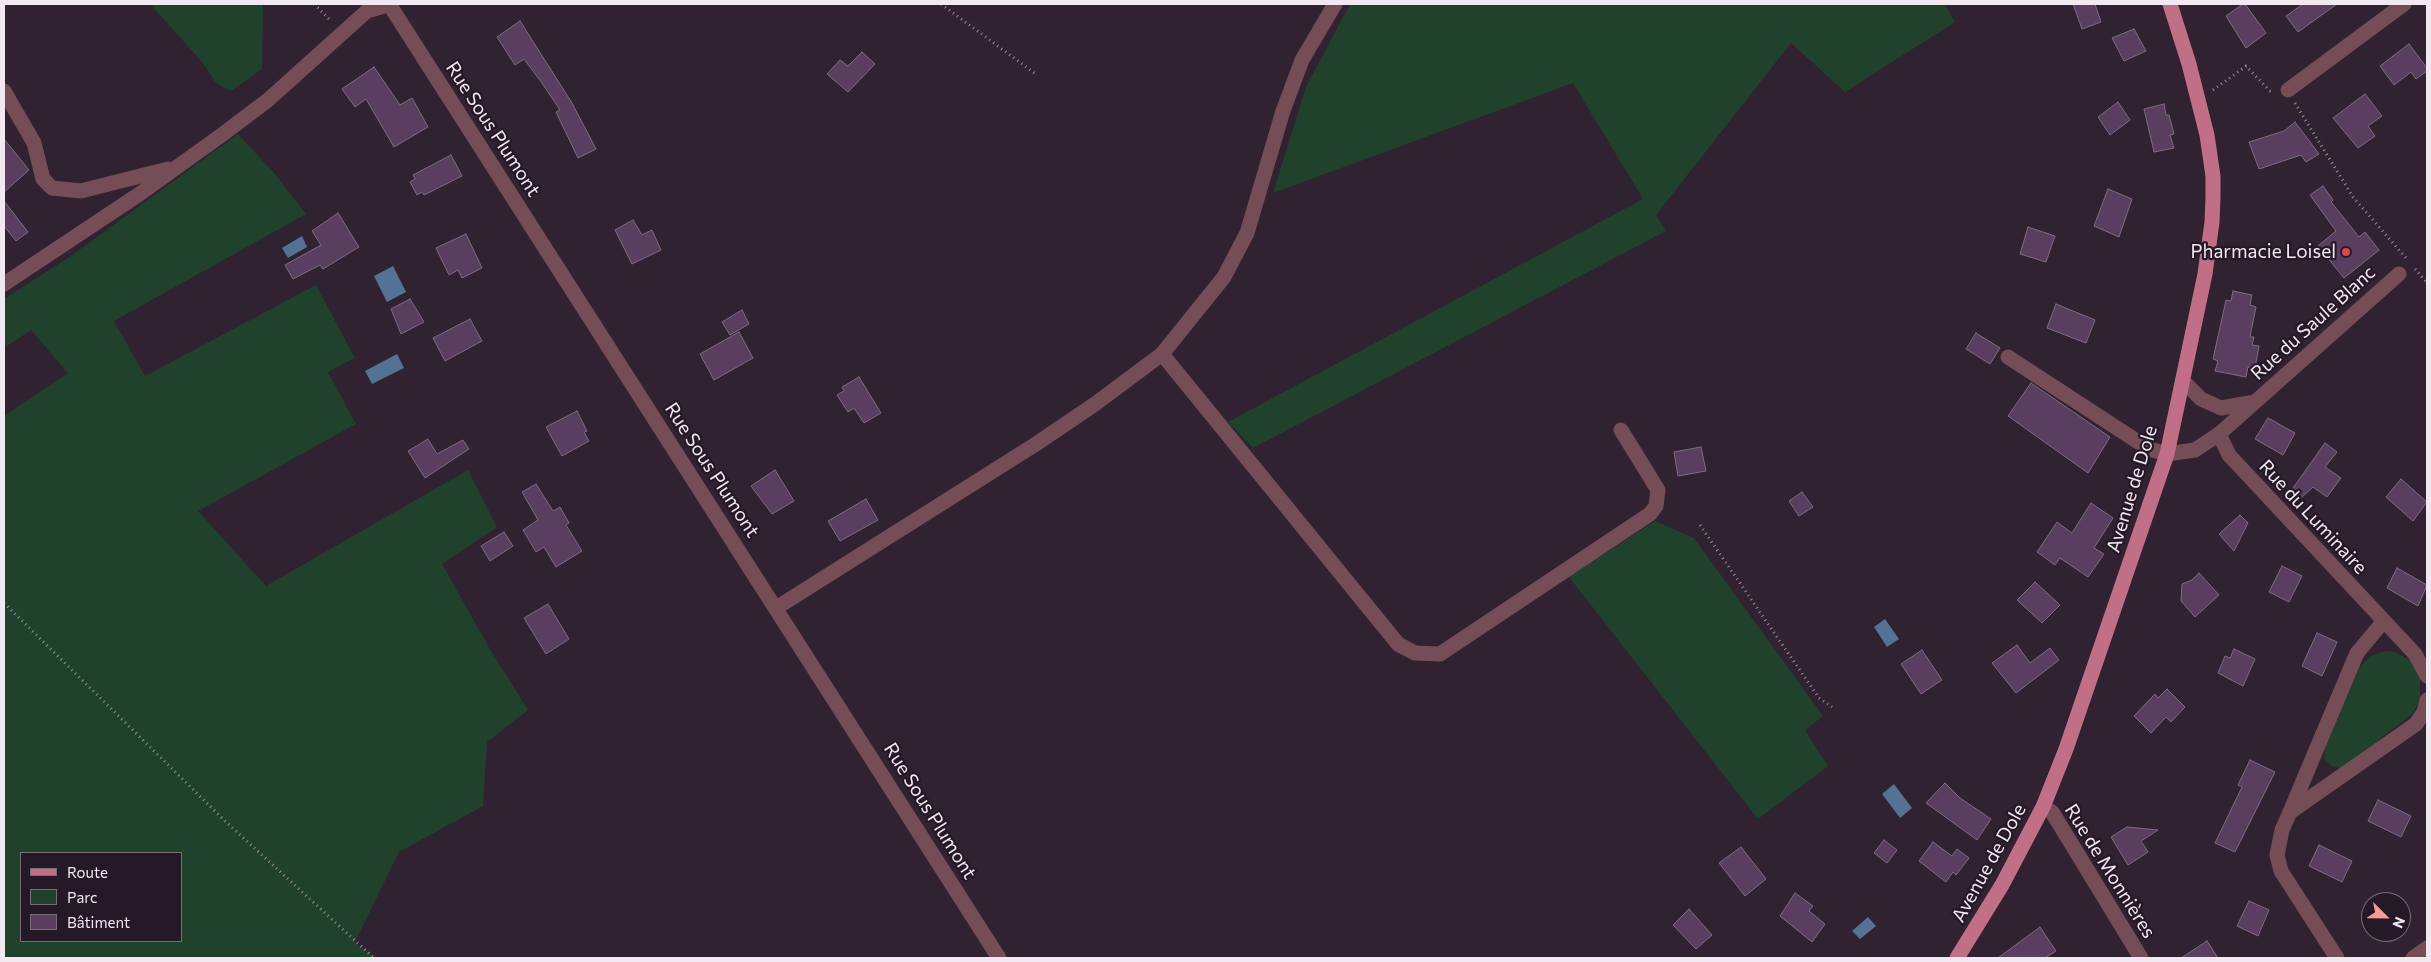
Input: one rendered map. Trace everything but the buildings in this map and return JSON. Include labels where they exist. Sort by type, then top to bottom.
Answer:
[{"type":"main road","name":"Avenue de Dole","points":[[1957,958],[2002,884],[2043,808],[2066,749],[2167,454],[2209,248],[2212,222],[2213,176],[2207,135],[2199,100],[2170,4]]},
{"type":"street","points":[[4,284],[141,194],[268,100],[367,11],[381,7],[383,4]]},
{"type":"street","name":"Rue Sous Plumont","points":[[389,4],[999,958]]},
{"type":"street","points":[[776,608],[1036,444],[1095,404],[1162,354],[1224,277],[1247,233],[1283,112],[1302,60],[1335,4]]},
{"type":"street","points":[[2288,90],[2404,4]]},
{"type":"street","points":[[5,94],[34,143],[43,179],[52,188],[81,191],[176,167]]},
{"type":"street","name":"Rue du Saule Blanc","points":[[2167,454],[2195,450],[2219,434],[2398,274]]},
{"type":"street","points":[[1162,354],[1398,644],[1415,653],[1440,654],[1650,514],[1656,506],[1658,490],[1621,430]]},
{"type":"street","points":[[2008,357],[2149,449],[2167,454]]},
{"type":"street","name":"Rue du Saule Blanc","points":[[2183,381],[2201,399],[2221,408],[2254,402]]},
{"type":"street","name":"Rue du Luminaire","points":[[2219,434],[2229,455],[2383,622],[2415,654],[2427,676]]},
{"type":"street","points":[[2337,958],[2280,871],[2277,855],[2278,842],[2357,653],[2383,622]]},
{"type":"street","points":[[2290,812],[2416,724],[2424,712],[2427,700]]},
{"type":"street","name":"Rue de Monnières","points":[[2043,808],[2052,812],[2141,958]]},
{"type":"street","points":[[2413,958],[2427,948]]},
{"type":"path","points":[[314,4],[342,32]]},
{"type":"path","points":[[941,4],[1037,75]]},
{"type":"path","points":[[2210,96],[2213,89],[2246,66],[2270,91],[2288,90],[2353,197],[2427,283]]},
{"type":"path","points":[[1700,525],[1819,698],[1832,707]]},
{"type":"path","points":[[4,602],[225,821],[374,958]]},
{"type":"green space","points":[[150,4],[263,4],[262,69],[231,91],[216,83],[203,63]]},
{"type":"green space","points":[[1350,4],[1945,4],[1955,22],[1845,92],[1791,43],[1656,215],[1666,231],[1253,448],[1228,422],[1643,199],[1573,83],[1273,193],[1306,87]]},
{"type":"green space","points":[[238,134],[274,173],[306,214],[114,321],[145,376],[316,285],[355,358],[328,372],[356,424],[198,511],[266,586],[468,470],[497,527],[442,564],[491,651],[528,710],[487,742],[483,806],[399,852],[355,942],[376,958],[4,958],[4,416],[68,373],[31,330],[4,348],[4,299],[71,256]]},
{"type":"green space","points":[[1655,521],[1694,538],[1823,716],[1805,730],[1828,766],[1758,819],[1569,577]]},
{"type":"green space","points":[[2386,651],[2394,652],[2409,659],[2420,675],[2420,697],[2416,708],[2412,714],[2345,766],[2341,768],[2331,766],[2324,758],[2325,748],[2359,668],[2370,656]]},
{"type":"water","points":[[302,236],[307,247],[288,258],[282,248]]},
{"type":"water","points":[[393,266],[406,292],[387,302],[374,276]]},
{"type":"water","points":[[397,354],[404,368],[372,384],[365,371]]},
{"type":"water","points":[[1885,619],[1899,639],[1887,647],[1874,627]]},
{"type":"water","points":[[1894,784],[1912,808],[1900,818],[1882,794]]},
{"type":"water","points":[[1868,917],[1876,926],[1860,939],[1852,931]]},
{"type":"place","name":"Pharmacie Loisel","points":[[2346,252]]}]
